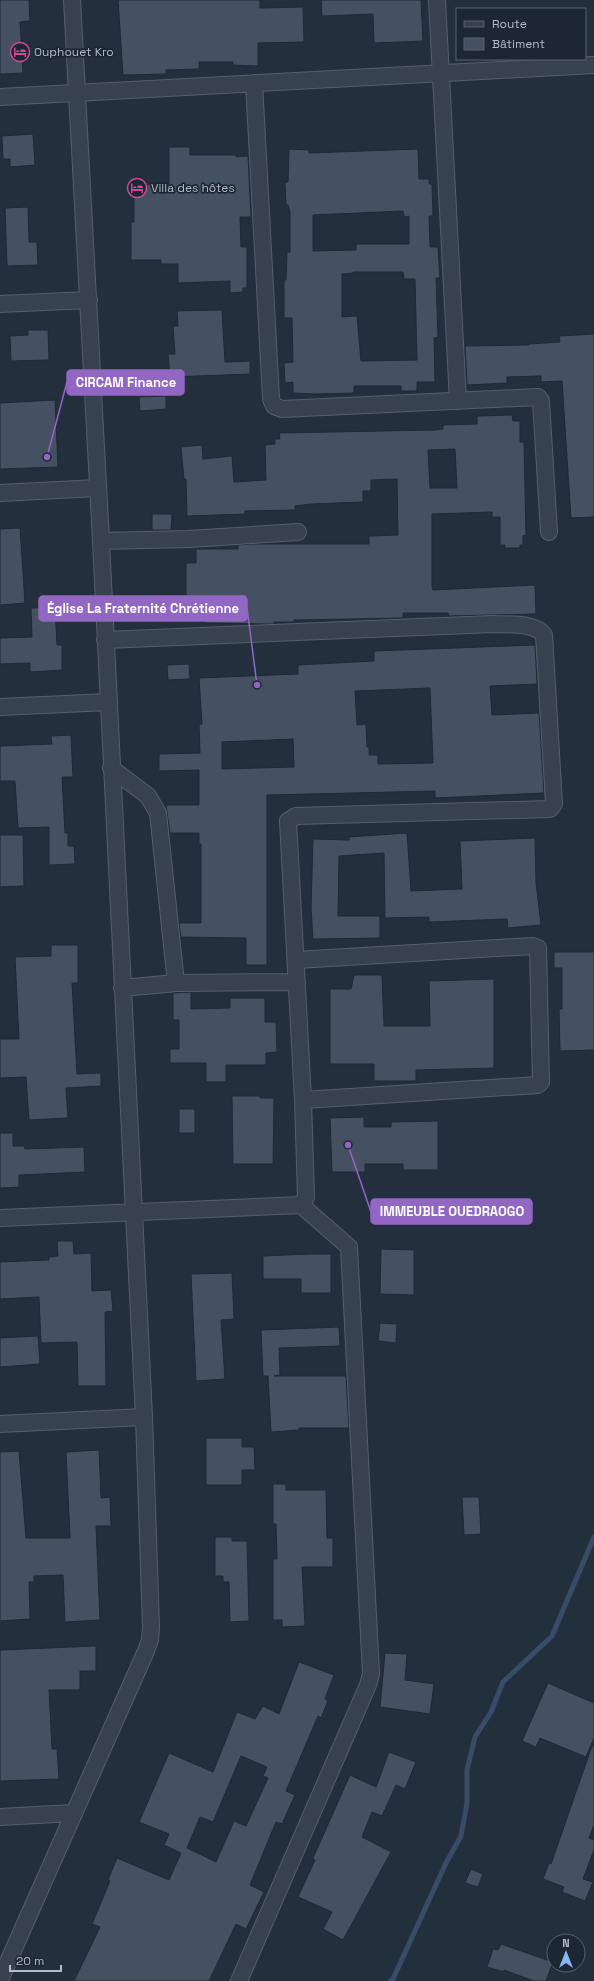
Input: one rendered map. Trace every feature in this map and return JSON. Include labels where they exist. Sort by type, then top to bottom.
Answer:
[{"type":"street","points":[[0,1980],[150,1640],[151,1627],[144,1417],[134,1211],[101,541],[97,488],[89,300],[72,0]]},
{"type":"street","points":[[437,0],[458,401]]},
{"type":"street","points":[[0,97],[594,65]]},
{"type":"street","points":[[254,83],[271,399],[274,406],[282,408],[538,397],[541,401],[549,532]]},
{"type":"street","points":[[0,304],[89,300]]},
{"type":"street","points":[[0,493],[97,488]]},
{"type":"street","points":[[101,541],[298,532]]},
{"type":"street","points":[[105,640],[493,624],[533,627],[540,630],[544,635],[554,804],[546,810],[291,817],[288,821],[303,1100],[306,1197],[301,1205]]},
{"type":"street","points":[[0,707],[108,702]]},
{"type":"street","points":[[111,768],[148,796],[158,813],[176,983]]},
{"type":"street","points":[[296,960],[533,946],[538,948],[541,1082],[538,1086],[303,1100]]},
{"type":"street","points":[[122,988],[176,983],[297,982]]},
{"type":"street","points":[[0,1218],[134,1211],[301,1205],[346,1244],[350,1254],[371,1674],[368,1685],[239,1981]]},
{"type":"street","points":[[0,1424],[144,1417]]},
{"type":"street","points":[[0,1817],[74,1813]]},
{"type":"building","points":[[0,0],[29,0],[30,21],[20,22],[23,73],[0,74]]},
{"type":"building","points":[[118,0],[260,0],[260,8],[303,7],[304,42],[258,43],[258,66],[233,65],[233,62],[199,62],[199,69],[166,70],[166,74],[123,75]]},
{"type":"building","points":[[321,0],[421,0],[423,41],[374,43],[373,14],[322,16]]},
{"type":"building","points":[[33,134],[35,165],[10,167],[10,159],[3,159],[2,136]]},
{"type":"building","points":[[169,147],[190,147],[190,155],[236,155],[236,157],[248,156],[251,217],[240,217],[241,247],[247,247],[247,288],[243,288],[243,292],[230,293],[230,281],[178,283],[178,264],[161,264],[161,260],[131,260],[131,222],[134,222],[134,185],[169,184]]},
{"type":"building","points":[[289,149],[309,150],[309,153],[418,149],[419,179],[429,179],[429,184],[432,184],[433,216],[429,216],[430,247],[438,247],[440,278],[436,278],[438,337],[434,338],[435,382],[417,382],[417,391],[401,391],[401,386],[354,386],[354,393],[315,394],[293,393],[293,382],[285,383],[284,363],[293,362],[292,318],[284,318],[284,280],[286,280],[287,252],[290,252],[290,212],[288,205],[286,205],[285,182],[288,182]],"holes":[[[403,211],[404,217],[409,216],[409,244],[356,244],[356,250],[313,251],[313,215]],[[353,272],[403,272],[404,279],[415,279],[417,360],[361,361],[357,316],[342,317],[342,274]]]},
{"type":"building","points":[[28,207],[29,242],[37,242],[38,265],[7,266],[5,208]]},
{"type":"building","points":[[222,310],[225,362],[250,361],[250,374],[170,377],[168,354],[175,354],[173,326],[178,326],[177,311]]},
{"type":"building","points":[[28,330],[48,330],[49,360],[11,361],[10,336],[28,335]]},
{"type":"building","points":[[594,334],[594,517],[571,518],[562,381],[541,382],[541,376],[507,377],[507,383],[467,385],[465,346],[529,345],[560,342],[559,336]]},
{"type":"building","points":[[166,396],[166,409],[140,411],[139,397]]},
{"type":"building","points":[[55,400],[58,467],[0,469],[0,403]]},
{"type":"building","points":[[512,415],[513,421],[520,421],[520,442],[524,442],[526,535],[523,536],[523,545],[520,545],[520,548],[505,548],[505,545],[500,545],[500,517],[492,517],[492,512],[432,514],[433,590],[535,585],[536,614],[449,616],[448,613],[403,613],[403,618],[294,620],[294,622],[274,622],[274,624],[206,623],[206,620],[186,620],[186,563],[196,563],[196,549],[238,549],[238,545],[253,544],[369,544],[369,536],[398,535],[397,479],[371,480],[371,491],[363,491],[363,502],[311,504],[295,506],[295,510],[245,511],[245,514],[187,516],[186,479],[184,479],[181,447],[202,445],[203,459],[232,456],[234,482],[266,480],[265,445],[275,444],[275,439],[280,439],[279,433],[435,430],[443,429],[443,425],[477,424],[477,416]],"holes":[[[455,449],[457,488],[430,488],[428,450]]]},
{"type":"building","points":[[152,514],[172,514],[171,530],[152,530]]},
{"type":"building","points":[[20,528],[25,603],[0,605],[0,529]]},
{"type":"building","points":[[55,607],[57,645],[62,645],[62,670],[30,672],[30,663],[0,664],[0,638],[32,637],[31,608]]},
{"type":"building","points":[[535,645],[537,684],[490,686],[492,715],[539,713],[544,793],[435,798],[435,791],[267,795],[267,965],[246,965],[246,938],[181,937],[179,923],[201,923],[201,844],[199,844],[199,833],[170,833],[166,805],[199,805],[199,770],[159,771],[159,754],[200,753],[199,724],[202,724],[199,678],[298,674],[298,665],[374,661],[374,651]],"holes":[[[430,688],[433,763],[378,764],[378,755],[369,755],[369,747],[367,747],[366,724],[357,725],[355,691]],[[293,739],[294,767],[222,769],[222,742]]]},
{"type":"building","points":[[189,664],[190,679],[168,680],[167,665]]},
{"type":"building","points":[[71,735],[73,777],[62,777],[65,833],[68,833],[68,846],[74,846],[75,864],[49,865],[49,827],[18,828],[15,781],[0,781],[0,746],[52,744],[51,736]]},
{"type":"building","points":[[407,833],[411,891],[462,889],[460,841],[535,838],[536,883],[541,925],[508,928],[507,919],[429,922],[429,917],[385,918],[384,853],[339,856],[338,916],[380,916],[380,938],[313,939],[311,908],[313,839],[349,840],[349,837]]},
{"type":"building","points":[[0,835],[23,835],[24,886],[0,887]]},
{"type":"building","points":[[51,945],[78,945],[78,983],[72,983],[77,1074],[101,1073],[101,1086],[66,1088],[68,1118],[29,1120],[26,1077],[0,1078],[0,1039],[19,1039],[15,957],[51,956]]},
{"type":"building","points":[[554,952],[594,952],[594,1050],[560,1051],[559,1009],[562,1009],[562,968],[554,968]]},
{"type":"building","points":[[354,975],[382,975],[384,1026],[430,1026],[429,981],[494,979],[494,1068],[416,1070],[416,1081],[374,1081],[374,1064],[330,1064],[330,989],[351,989]]},
{"type":"building","points":[[191,992],[191,1009],[230,1008],[230,998],[265,998],[265,1022],[276,1022],[277,1052],[266,1053],[266,1065],[226,1065],[226,1082],[206,1082],[206,1063],[170,1063],[170,1049],[179,1049],[179,1020],[173,1020],[173,993]]},
{"type":"building","points":[[232,1096],[260,1096],[260,1098],[274,1098],[273,1164],[233,1164]]},
{"type":"building","points":[[179,1109],[195,1109],[195,1133],[179,1133]]},
{"type":"building","points":[[364,1117],[364,1127],[391,1127],[391,1122],[438,1121],[438,1170],[403,1170],[403,1164],[365,1164],[365,1172],[332,1172],[330,1118]]},
{"type":"building","points":[[0,1133],[13,1133],[13,1146],[24,1146],[25,1149],[84,1147],[85,1172],[19,1175],[19,1187],[0,1188]]},
{"type":"building","points":[[57,1241],[73,1241],[74,1254],[91,1253],[92,1291],[111,1290],[113,1311],[105,1312],[106,1386],[78,1386],[77,1342],[41,1343],[39,1297],[0,1299],[0,1262],[49,1260],[49,1257],[58,1256]]},
{"type":"building","points":[[381,1249],[414,1250],[414,1295],[380,1294]]},
{"type":"building","points":[[331,1254],[331,1293],[301,1293],[301,1279],[263,1279],[263,1256]]},
{"type":"building","points":[[232,1273],[234,1319],[221,1320],[225,1379],[196,1381],[191,1274]]},
{"type":"building","points":[[380,1323],[397,1324],[396,1343],[378,1341]]},
{"type":"building","points":[[339,1327],[340,1346],[279,1348],[280,1375],[274,1376],[346,1376],[349,1428],[299,1428],[299,1430],[271,1432],[268,1376],[263,1376],[261,1330]]},
{"type":"building","points":[[38,1336],[40,1364],[0,1367],[0,1338]]},
{"type":"building","points":[[206,1438],[242,1438],[242,1447],[254,1447],[255,1470],[242,1470],[242,1485],[206,1485]]},
{"type":"building","points":[[99,1450],[101,1498],[110,1497],[111,1526],[96,1526],[100,1620],[65,1622],[63,1575],[34,1576],[34,1582],[29,1582],[30,1619],[0,1621],[0,1452],[19,1451],[26,1538],[70,1538],[66,1452]]},
{"type":"building","points":[[273,1484],[286,1484],[286,1490],[326,1490],[327,1538],[333,1538],[333,1567],[302,1567],[305,1626],[282,1627],[282,1620],[273,1620],[273,1559],[277,1559],[276,1524],[273,1524]]},
{"type":"building","points":[[462,1497],[479,1497],[481,1534],[464,1535]]},
{"type":"building","points":[[215,1537],[232,1537],[232,1541],[247,1541],[249,1621],[230,1622],[229,1582],[223,1582],[223,1576],[215,1576]]},
{"type":"building","points":[[96,1646],[96,1671],[80,1671],[80,1690],[49,1690],[52,1749],[57,1749],[59,1779],[0,1781],[0,1650]]},
{"type":"building","points":[[385,1653],[407,1654],[405,1680],[434,1684],[430,1714],[380,1707]]},
{"type":"building","points":[[299,1662],[334,1675],[325,1699],[328,1701],[321,1718],[318,1716],[286,1791],[295,1795],[282,1824],[276,1822],[250,1885],[264,1892],[246,1929],[236,1924],[209,1981],[74,1981],[100,1927],[92,1924],[110,1881],[108,1880],[117,1858],[169,1880],[181,1853],[164,1845],[169,1834],[139,1822],[169,1753],[213,1772],[237,1712],[255,1719],[263,1706],[279,1714]],"holes":[[[241,1756],[267,1767],[263,1776],[268,1778],[246,1826],[234,1821],[216,1862],[187,1848],[200,1817],[213,1822]]]},
{"type":"building","points":[[548,1683],[594,1703],[594,1738],[586,1757],[540,1738],[536,1747],[522,1741]]},
{"type":"building","points":[[592,1746],[594,1747],[594,1825],[589,1838],[594,1840],[594,1850],[583,1879],[593,1882],[585,1901],[562,1892],[564,1887],[543,1879],[549,1863],[551,1864]]},
{"type":"building","points":[[389,1752],[416,1762],[405,1789],[396,1785],[382,1816],[372,1812],[362,1837],[391,1852],[343,1940],[323,1929],[332,1912],[298,1897],[315,1860],[313,1858],[350,1775],[376,1787]]},
{"type":"building","points":[[471,1869],[483,1874],[478,1887],[465,1883]]},
{"type":"building","points":[[501,1944],[546,1960],[546,1973],[549,1973],[546,1981],[534,1981],[504,1970],[504,1972],[487,1967],[493,1949],[498,1950]]},
{"type":"waterway","points":[[390,1981],[393,1979],[446,1863],[461,1836],[467,1803],[467,1770],[475,1737],[491,1712],[503,1682],[552,1636],[594,1537]]},
{"type":"place","name":"Ouphouet Kro","points":[[20,52]]},
{"type":"place","name":"Villa des hôtes","points":[[137,188]]},
{"type":"place","name":"CIRCAM Finance","points":[[47,457]]},
{"type":"place","name":"Église La Fraternité Chrétienne","points":[[257,685]]},
{"type":"place","name":"IMMEUBLE OUEDRAOGO","points":[[348,1145]]}]
